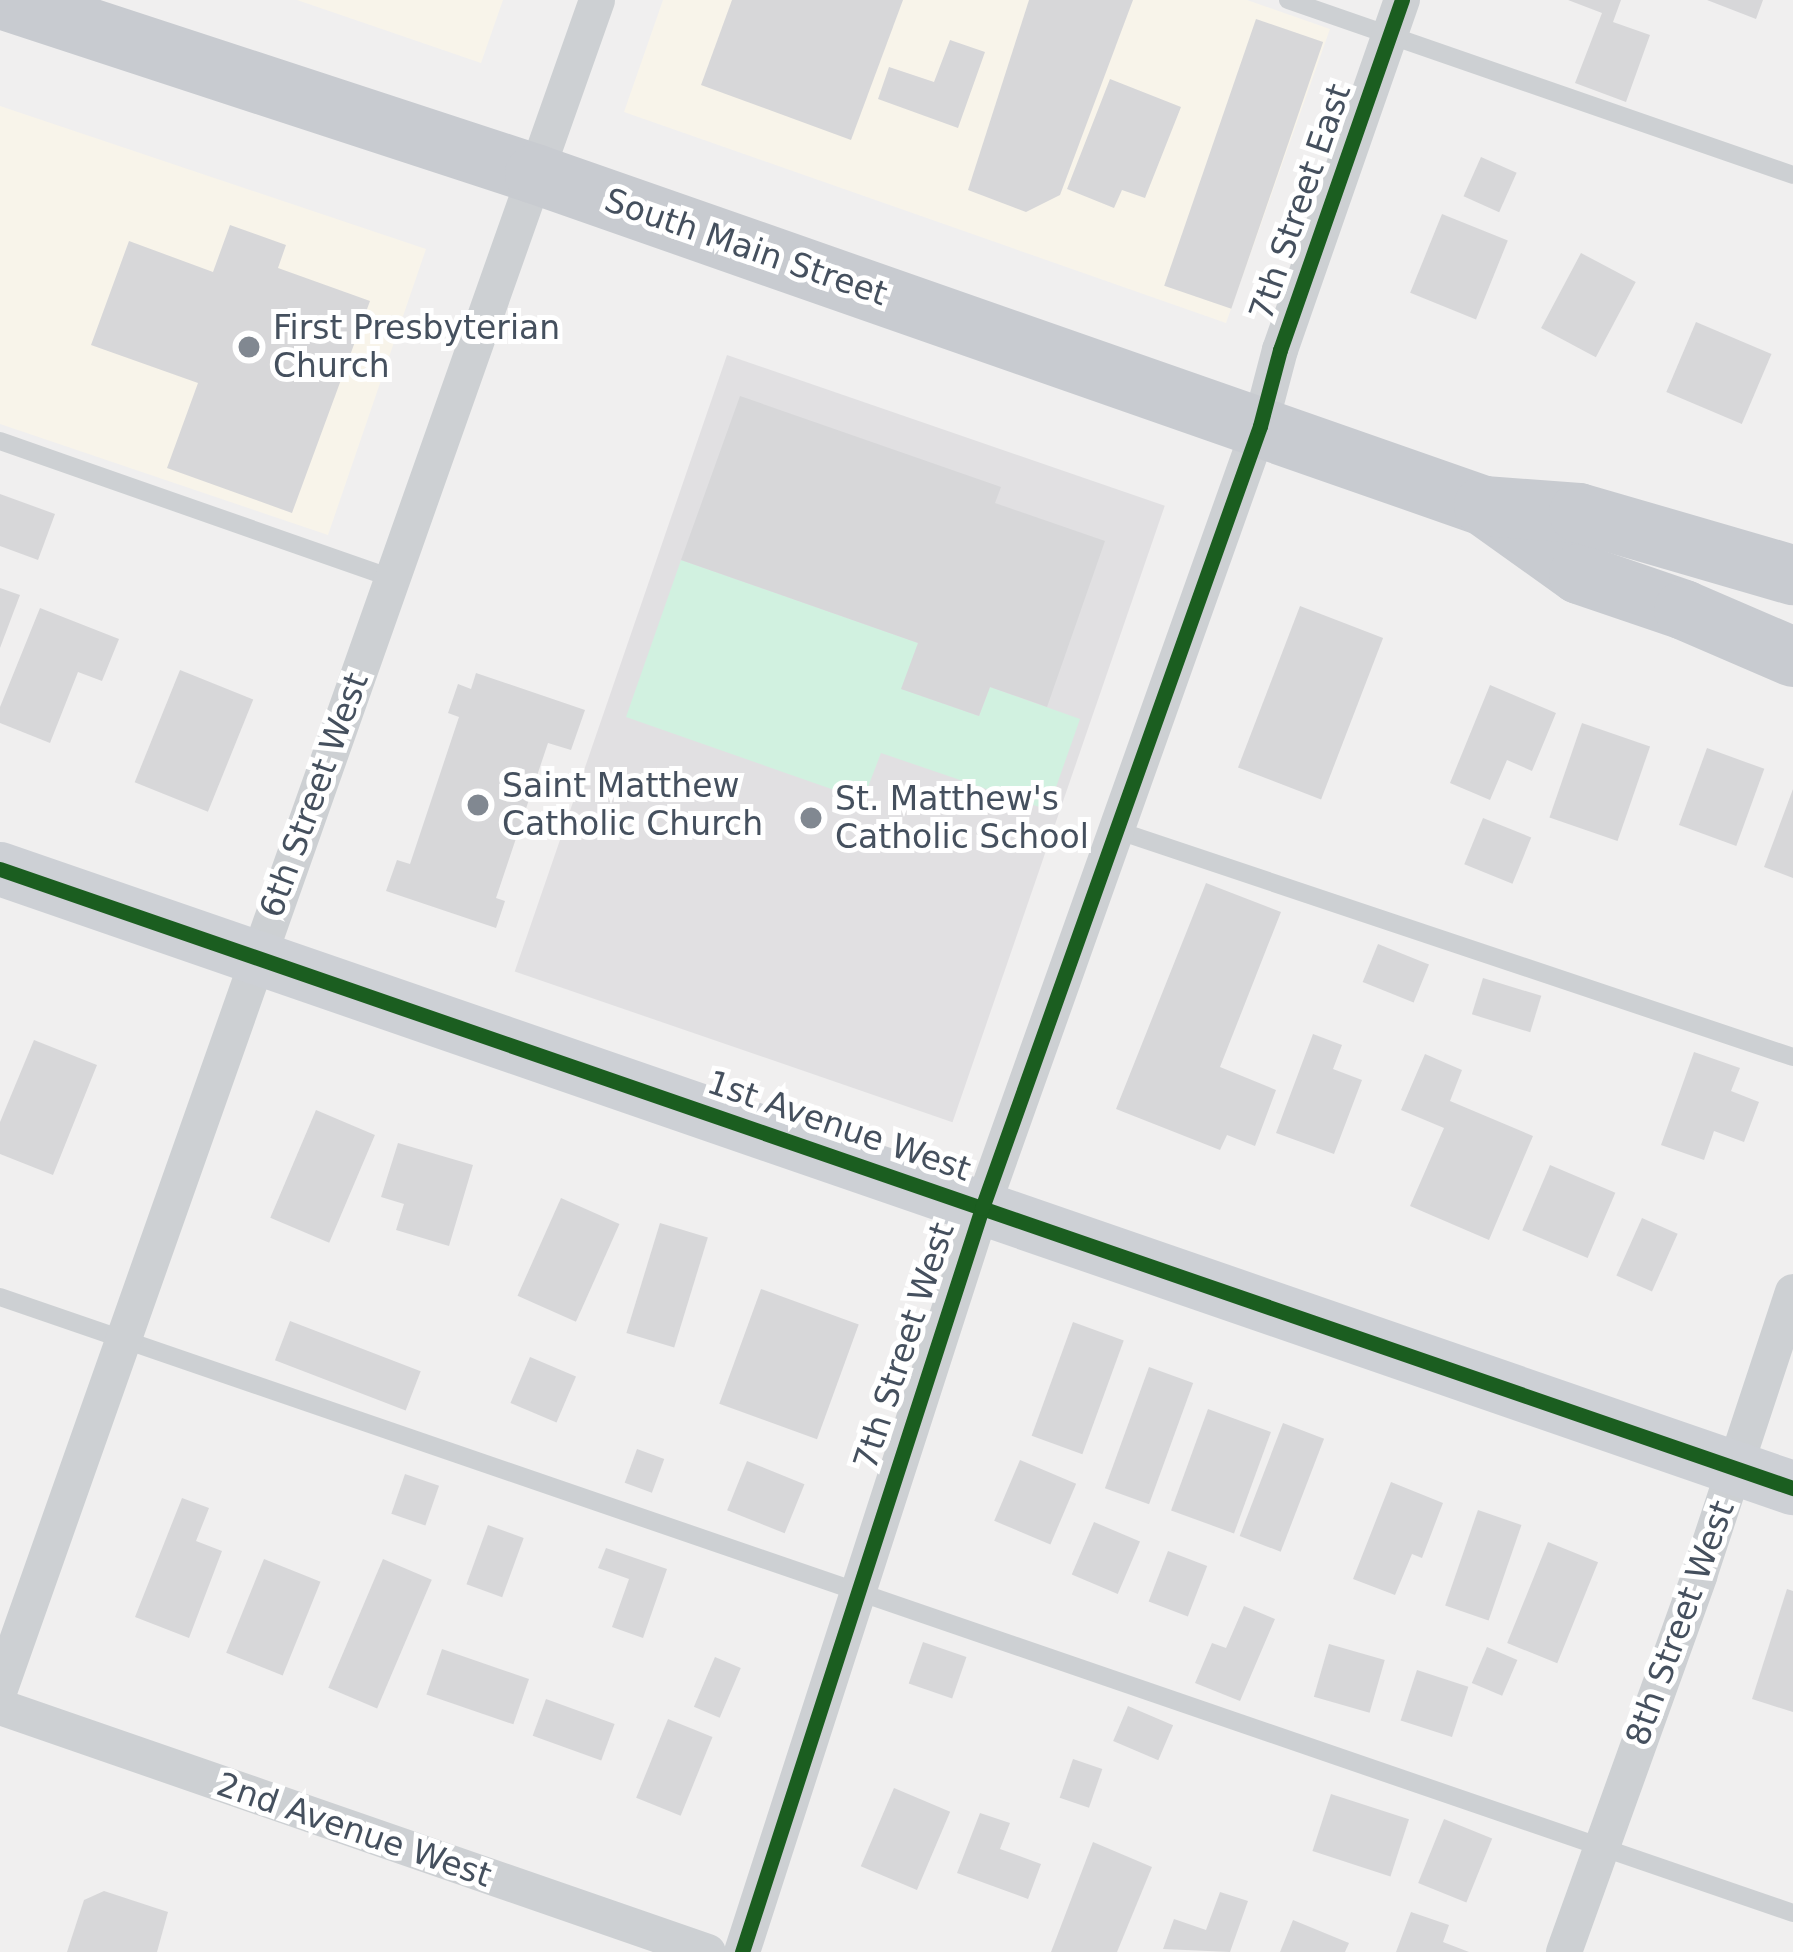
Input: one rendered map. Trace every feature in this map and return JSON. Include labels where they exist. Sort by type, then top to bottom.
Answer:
[{"type":"main road","name":"South Main Street","points":[[4,0],[535,174],[1484,506],[1579,513],[1793,575]]},
{"type":"main road","name":"South Main Street","points":[[1484,506],[1579,574],[1684,610],[1793,657]]},
{"type":"street","name":"6th Street West","points":[[0,1689],[596,0]]},
{"type":"street","name":"7th Street East","points":[[1260,426],[1280,350],[1402,0]]},
{"type":"street","name":"7th Street West","points":[[742,1952],[982,1208],[1260,426]]},
{"type":"street","name":"1st Avenue West","points":[[0,869],[1793,1488]]},
{"type":"street","name":"8th Street West","points":[[1564,1952],[1793,1292]]},
{"type":"street","name":"2nd Avenue West","points":[[0,1707],[708,1952]]},
{"type":"lane","points":[[1288,0],[1793,175]]},
{"type":"lane","points":[[0,441],[391,578]]},
{"type":"lane","points":[[1117,830],[1793,1057]]},
{"type":"lane","points":[[0,1297],[1793,1913]]},
{"type":"shaded area","points":[[297,0],[503,0],[481,63]]},
{"type":"shaded area","points":[[663,0],[1247,0],[1330,29],[1226,323],[624,112]]},
{"type":"shaded area","points":[[0,106],[426,249],[328,535],[0,424]]},
{"type":"shaded area","name":"St. Matthew's Catholic School","points":[[727,355],[1165,506],[953,1122],[515,971]]},
{"type":"green space","points":[[681,560],[918,643],[902,689],[979,716],[990,687],[1080,719],[1048,810],[881,753],[863,800],[626,717]]},
{"type":"building","points":[[732,0],[903,0],[851,140],[701,85]]},
{"type":"building","points":[[1029,0],[1133,0],[1060,195],[1026,212],[968,190]]},
{"type":"building","points":[[1568,0],[1621,0],[1613,22],[1650,35],[1626,102],[1575,83],[1602,13]]},
{"type":"building","points":[[1707,0],[1763,0],[1756,19]]},
{"type":"building","points":[[1256,19],[1323,42],[1231,309],[1164,286]]},
{"type":"building","points":[[950,40],[985,52],[958,128],[878,99],[889,67],[934,82]]},
{"type":"building","points":[[1110,79],[1181,107],[1145,198],[1122,190],[1114,208],[1067,189]]},
{"type":"building","points":[[1481,157],[1517,173],[1499,212],[1464,196]]},
{"type":"building","points":[[1442,214],[1508,241],[1476,319],[1410,293]]},
{"type":"building","points":[[230,225],[286,245],[278,268],[370,301],[292,513],[167,468],[198,383],[91,345],[129,241],[213,272]]},
{"type":"building","points":[[1581,253],[1636,282],[1596,357],[1541,328]]},
{"type":"building","points":[[1696,322],[1771,354],[1742,424],[1666,392]]},
{"type":"building","points":[[740,396],[1001,487],[995,503],[1105,541],[1047,707],[990,687],[979,716],[901,689],[918,643],[681,560]]},
{"type":"building","points":[[0,494],[55,514],[38,560],[0,546]]},
{"type":"building","points":[[0,588],[20,595],[0,648]]},
{"type":"building","points":[[1300,606],[1383,638],[1321,799],[1238,768]]},
{"type":"building","points":[[40,608],[119,639],[102,681],[78,672],[50,743],[0,723],[0,707]]},
{"type":"building","points":[[180,670],[253,700],[208,812],[135,782]]},
{"type":"building","name":"Saint Matthew Catholic Church","points":[[476,673],[585,710],[571,750],[548,743],[496,898],[505,901],[496,928],[386,891],[397,860],[410,864],[459,717],[448,713],[458,684],[471,689]]},
{"type":"building","points":[[1490,685],[1556,713],[1532,771],[1507,760],[1490,800],[1450,783]]},
{"type":"building","points":[[1582,723],[1650,746],[1618,841],[1549,818]]},
{"type":"building","points":[[1707,748],[1764,769],[1736,846],[1679,825]]},
{"type":"building","points":[[1793,789],[1793,878],[1764,867]]},
{"type":"building","points":[[1483,818],[1531,837],[1512,884],[1464,864]]},
{"type":"building","points":[[1206,883],[1281,912],[1220,1067],[1276,1090],[1255,1146],[1227,1135],[1220,1150],[1116,1109]]},
{"type":"building","points":[[1378,944],[1429,965],[1414,1003],[1363,982]]},
{"type":"building","points":[[1483,978],[1541,996],[1530,1032],[1472,1014]]},
{"type":"building","points":[[1313,1034],[1342,1045],[1333,1069],[1362,1080],[1334,1154],[1276,1133]]},
{"type":"building","points":[[34,1040],[97,1065],[53,1175],[0,1154],[0,1122]]},
{"type":"building","points":[[1694,1052],[1740,1068],[1731,1091],[1759,1102],[1744,1142],[1714,1131],[1704,1160],[1661,1145]]},
{"type":"building","points":[[1425,1054],[1462,1070],[1450,1101],[1533,1136],[1489,1240],[1410,1206],[1444,1128],[1401,1110]]},
{"type":"building","points":[[316,1110],[375,1135],[329,1243],[270,1218]]},
{"type":"building","points":[[398,1143],[473,1165],[449,1246],[396,1230],[404,1204],[381,1197]]},
{"type":"building","points":[[1550,1165],[1615,1193],[1588,1258],[1522,1230]]},
{"type":"building","points":[[561,1198],[619,1224],[576,1322],[517,1296]]},
{"type":"building","points":[[1642,1218],[1678,1234],[1652,1291],[1616,1276]]},
{"type":"building","points":[[660,1223],[708,1238],[674,1348],[626,1333]]},
{"type":"building","points":[[761,1289],[859,1325],[817,1439],[719,1404]]},
{"type":"building","points":[[290,1321],[421,1371],[406,1410],[275,1360]]},
{"type":"building","points":[[1073,1322],[1124,1340],[1082,1454],[1032,1436]]},
{"type":"building","points":[[530,1357],[576,1377],[556,1423],[510,1403]]},
{"type":"building","points":[[1149,1367],[1193,1383],[1149,1504],[1105,1488]]},
{"type":"building","points":[[1208,1409],[1271,1432],[1234,1533],[1171,1510]]},
{"type":"building","points":[[1283,1423],[1324,1439],[1281,1552],[1240,1536]]},
{"type":"building","points":[[637,1449],[664,1459],[652,1493],[625,1483]]},
{"type":"building","points":[[1020,1460],[1076,1484],[1050,1545],[994,1521]]},
{"type":"building","points":[[747,1461],[804,1484],[785,1533],[727,1510]]},
{"type":"building","points":[[405,1474],[439,1486],[425,1525],[391,1514]]},
{"type":"building","points":[[1391,1482],[1443,1503],[1422,1558],[1412,1554],[1395,1595],[1353,1579]]},
{"type":"building","points":[[182,1498],[209,1508],[196,1541],[222,1551],[189,1638],[135,1617]]},
{"type":"building","points":[[1478,1510],[1521,1525],[1489,1620],[1445,1605]]},
{"type":"building","points":[[1094,1522],[1140,1542],[1118,1594],[1072,1574]]},
{"type":"building","points":[[488,1525],[524,1538],[502,1597],[466,1584]]},
{"type":"building","points":[[1548,1542],[1598,1562],[1557,1663],[1507,1643]]},
{"type":"building","points":[[606,1548],[667,1569],[643,1638],[612,1627],[629,1579],[598,1568]]},
{"type":"building","points":[[1168,1551],[1207,1566],[1188,1616],[1149,1601]]},
{"type":"building","points":[[264,1559],[321,1582],[283,1675],[226,1653]]},
{"type":"building","points":[[383,1559],[432,1580],[377,1709],[328,1688]]},
{"type":"building","points":[[1787,1589],[1793,1591],[1793,1712],[1752,1699]]},
{"type":"building","points":[[1244,1606],[1275,1619],[1240,1701],[1195,1683],[1212,1643],[1226,1648]]},
{"type":"building","points":[[923,1642],[966,1657],[952,1699],[909,1684]]},
{"type":"building","points":[[1329,1644],[1385,1660],[1370,1713],[1314,1697]]},
{"type":"building","points":[[1487,1647],[1517,1660],[1502,1696],[1472,1683]]},
{"type":"building","points":[[442,1649],[529,1679],[513,1724],[426,1694]]},
{"type":"building","points":[[715,1657],[741,1668],[720,1718],[694,1707]]},
{"type":"building","points":[[1417,1670],[1468,1687],[1452,1737],[1401,1720]]},
{"type":"building","points":[[546,1699],[615,1724],[601,1761],[533,1736]]},
{"type":"building","points":[[1128,1706],[1173,1725],[1158,1760],[1113,1741]]},
{"type":"building","points":[[668,1719],[713,1737],[681,1816],[636,1798]]},
{"type":"building","points":[[1073,1759],[1102,1769],[1089,1808],[1060,1798]]},
{"type":"building","points":[[894,1788],[950,1812],[917,1890],[861,1866]]},
{"type":"building","points":[[1331,1794],[1409,1819],[1390,1876],[1312,1851]]},
{"type":"building","points":[[980,1813],[1010,1823],[1000,1849],[1041,1864],[1028,1899],[957,1873]]},
{"type":"building","points":[[1444,1819],[1492,1838],[1466,1902],[1418,1883]]},
{"type":"building","points":[[1093,1842],[1152,1867],[1117,1952],[1051,1952]]},
{"type":"building","points":[[104,1891],[168,1912],[157,1952],[67,1952],[84,1900]]},
{"type":"building","points":[[1220,1892],[1248,1901],[1230,1952],[1163,1949],[1174,1919],[1206,1930]]},
{"type":"building","points":[[1411,1912],[1449,1925],[1443,1942],[1469,1952],[1396,1952]]},
{"type":"building","points":[[1293,1920],[1349,1943],[1345,1952],[1280,1952]]},
{"type":"cycle path","points":[[742,1952],[982,1208],[1260,426],[1280,350],[1402,0]]},
{"type":"cycle path","points":[[0,869],[1793,1488]]},
{"type":"place","name":"First Presbyterian Church","points":[[249,347]]},
{"type":"place","name":"Saint Matthew Catholic Church","points":[[478,805]]},
{"type":"place","name":"St. Matthew's Catholic School","points":[[811,818]]}]
